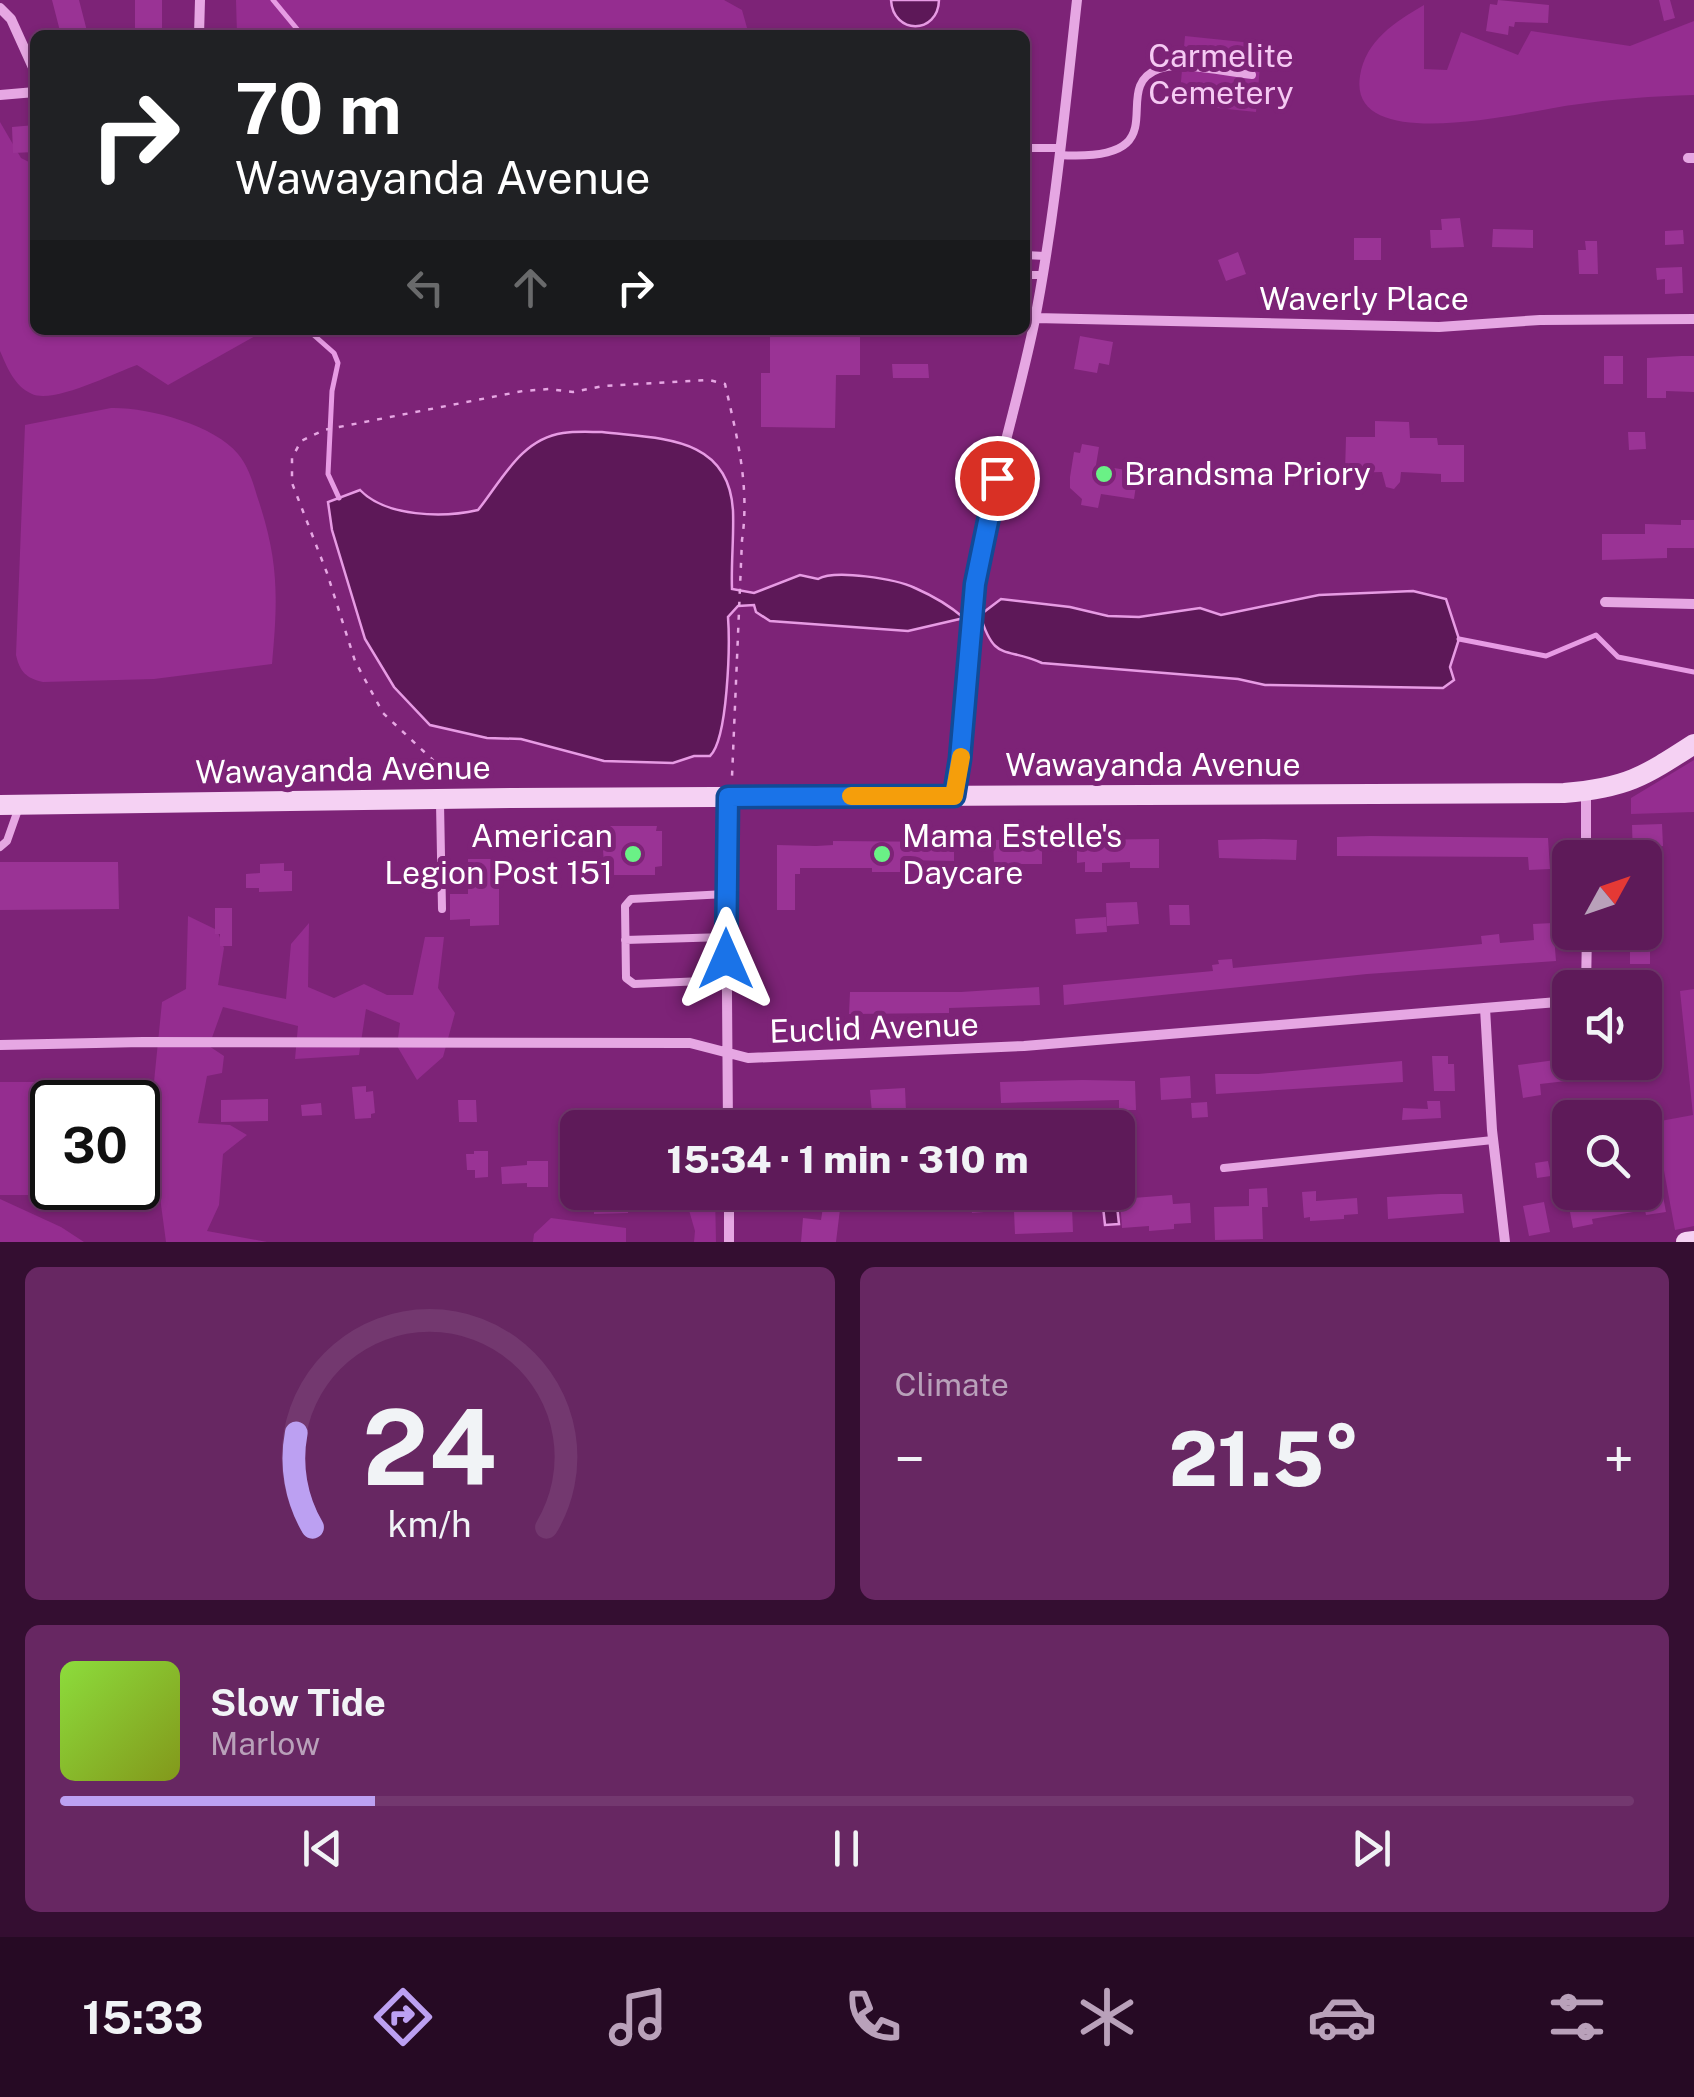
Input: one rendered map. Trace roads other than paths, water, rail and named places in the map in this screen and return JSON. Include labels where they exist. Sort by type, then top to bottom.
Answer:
[{"type":"street","points":[[199,30],[200,0]]},
{"type":"street","points":[[954,796],[975,584],[1035,318],[1076,0]]},
{"type":"street","points":[[0,8],[10,19],[30,61]]},
{"type":"street","points":[[0,95],[30,92]]},
{"type":"street","name":"Waverly Place","points":[[1035,318],[1439,327],[1540,320],[1694,319]]},
{"type":"street","points":[[1604,602],[1694,604]]},
{"type":"street","name":"Wawayanda Avenue","points":[[10,805],[450,799],[730,788],[954,796],[1586,792],[1633,781],[1694,744]]},
{"type":"street","points":[[728,1110],[726,894],[730,788]]},
{"type":"street","points":[[1586,792],[1586,840]]},
{"type":"street","name":"Euclid Avenue","points":[[0,1045],[690,1043],[748,1058],[1024,1046],[1552,1002]]},
{"type":"street","points":[[1485,1008],[1493,1140],[1506,1242]]},
{"type":"street","points":[[728,1210],[729,1242]]},
{"type":"street","points":[[1686,1242],[1694,1240]]},
{"type":"lane","points":[[1030,149],[1100,156],[1126,145],[1135,128],[1142,84],[1158,69],[1179,67],[1252,75]]},
{"type":"lane","points":[[1030,255],[1045,256]]},
{"type":"lane","points":[[1030,275],[1042,276]]},
{"type":"lane","points":[[442,908],[450,799]]},
{"type":"lane","points":[[0,847],[7,841],[10,805]]},
{"type":"lane","points":[[726,894],[631,899],[625,906],[626,978],[634,984],[726,980]]},
{"type":"lane","points":[[625,940],[726,937]]},
{"type":"lane","points":[[1224,1168],[1493,1140]]},
{"type":"waterway","points":[[273,0],[298,30]]},
{"type":"waterway","points":[[314,335],[334,353],[338,363],[332,391],[328,474],[339,498]]},
{"type":"waterway","points":[[1459,639],[1546,656],[1596,635],[1618,657],[1694,672]]},
{"type":"place","name":"Brandsma Priory","points":[[1104,474]]},
{"type":"place","name":"American Legion Post 151","points":[[633,854]]},
{"type":"place","name":"Mama Estelle's Daycare","points":[[882,854]]},
{"type":"park label","name":"Carmelite Cemetery","points":[[1221,74]]}]
